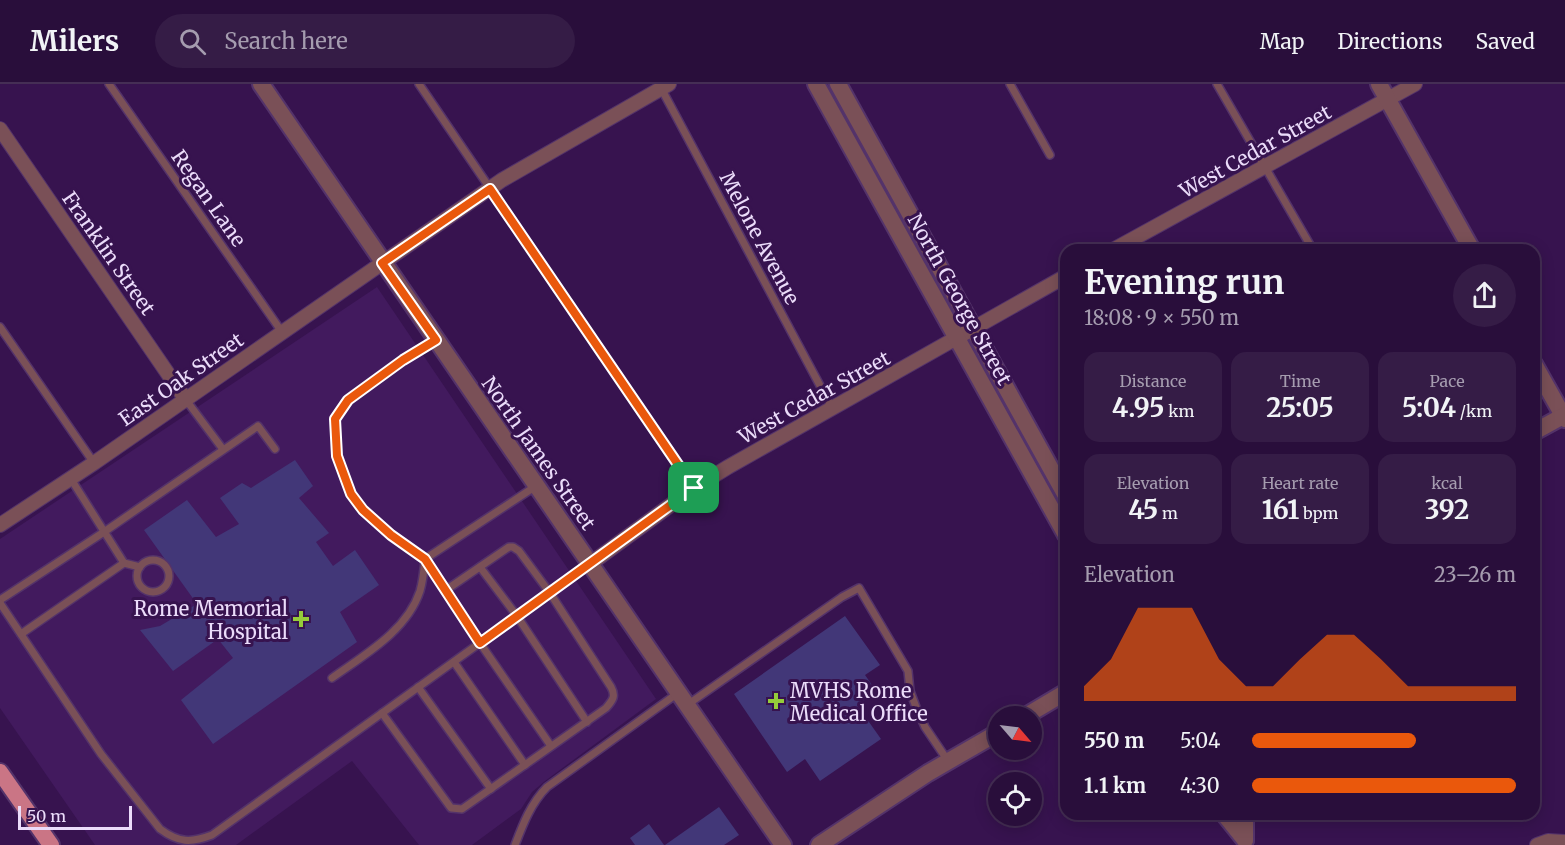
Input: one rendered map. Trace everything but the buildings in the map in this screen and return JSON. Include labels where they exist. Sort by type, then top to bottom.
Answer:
[{"type":"main road","points":[[0,772],[51,845]]},
{"type":"street","name":"North James Street","points":[[261,84],[783,845]]},
{"type":"street","name":"North George Street","points":[[816,84],[1060,524]]},
{"type":"street","name":"North George Street","points":[[838,84],[1060,485]]},
{"type":"street","points":[[1379,84],[1469,244]]},
{"type":"street","name":"West Cedar Street","points":[[1124,244],[1415,84]]},
{"type":"street","name":"East Oak Street","points":[[0,525],[94,464],[490,189],[663,85]]},
{"type":"street","name":"Franklin Street","points":[[0,129],[186,400]]},
{"type":"street","name":"West Cedar Street","points":[[590,564],[694,488],[1060,279]]},
{"type":"street","points":[[1540,375],[1564,417],[1540,429]]},
{"type":"street","points":[[1042,706],[1060,696]]},
{"type":"street","points":[[819,845],[988,738]]},
{"type":"street","points":[[1229,820],[1246,843]]},
{"type":"street","points":[[1244,820],[1246,843]]},
{"type":"street","points":[[1537,845],[1548,841],[1565,842]]},
{"type":"lane","name":"Regan Lane","points":[[109,84],[282,332]]},
{"type":"lane","points":[[418,84],[694,488]]},
{"type":"lane","points":[[1010,84],[1050,155]]},
{"type":"lane","points":[[1217,84],[1309,244]]},
{"type":"lane","name":"Melone Avenue","points":[[663,85],[832,408]]},
{"type":"lane","points":[[0,327],[94,464]]},
{"type":"lane","points":[[436,340],[403,360],[348,400],[335,419],[337,456],[351,494],[363,510],[391,535],[425,559],[551,746]]},
{"type":"lane","points":[[186,400],[222,448]]},
{"type":"lane","points":[[275,449],[258,426],[222,448],[104,532],[0,601],[101,753],[160,829],[169,836],[194,841],[212,835],[590,564]]},
{"type":"lane","points":[[71,479],[124,563],[140,567]]},
{"type":"lane","points":[[333,678],[380,643],[406,618],[419,592],[425,559],[536,486]]},
{"type":"lane","points":[[382,712],[451,808],[462,809],[587,722],[613,701],[615,694],[550,593],[519,551],[513,547],[509,547],[446,590]]},
{"type":"lane","points":[[149,560],[165,565],[170,576],[166,587],[157,592],[142,589],[137,579],[140,567],[149,560]]},
{"type":"lane","points":[[21,634],[124,563]]},
{"type":"lane","points":[[480,567],[517,616],[587,722]]},
{"type":"lane","points":[[515,845],[523,822],[539,795],[547,787],[859,588],[908,671],[910,691],[925,727],[948,762]]},
{"type":"lane","points":[[454,662],[525,765]]},
{"type":"lane","points":[[418,687],[490,789]]},
{"type":"shaded area","name":"Rome Memorial Hospital","points":[[377,287],[656,699],[545,781],[532,792],[521,809],[472,845],[419,845],[352,761],[236,845],[95,845],[0,708],[0,539]]},
{"type":"place","name":"Rome Memorial Hospital","points":[[301,619]]},
{"type":"place","name":"MVHS Rome Medical Office","points":[[776,701]]},
{"type":"route","points":[[490,189],[694,488],[480,643],[425,559],[391,535],[363,510],[351,494],[337,456],[335,419],[348,400],[403,360],[436,340],[382,263],[490,189]]}]
